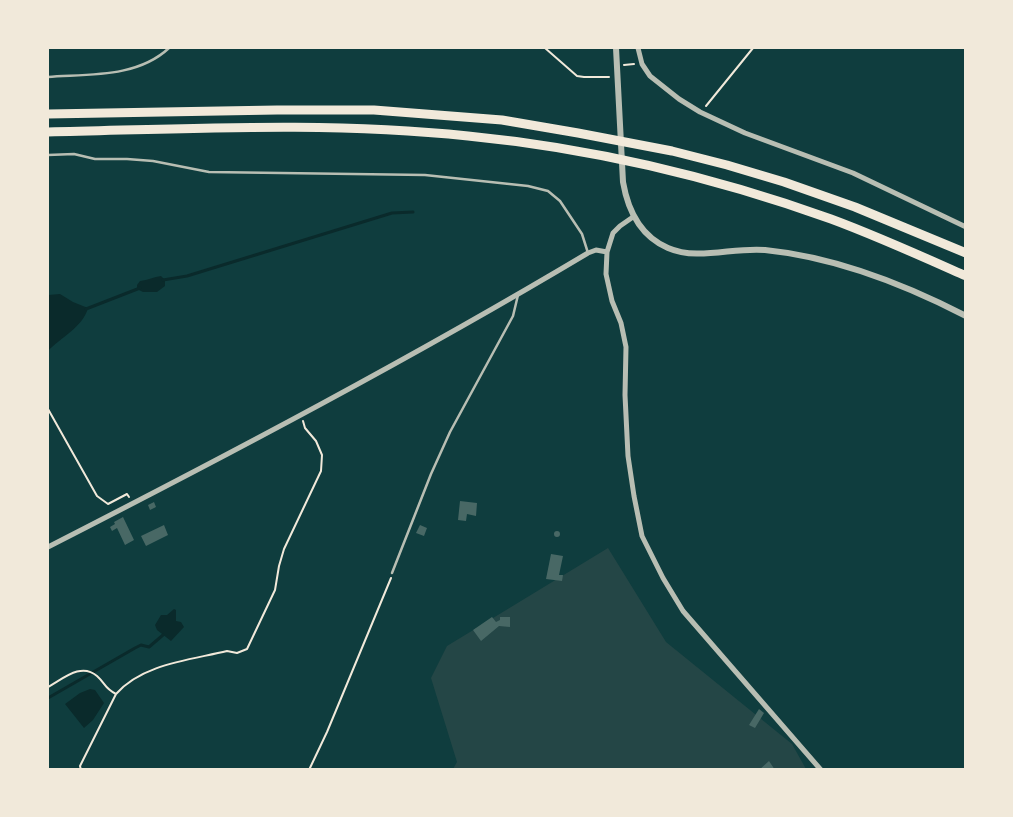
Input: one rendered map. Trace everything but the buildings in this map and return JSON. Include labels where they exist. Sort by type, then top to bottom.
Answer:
[{"type":"highway","points":[[48,114],[374,110],[502,120],[605,138],[700,158],[784,182],[855,207],[966,253]]},
{"type":"highway","points":[[48,132],[356,128],[467,136],[600,156],[642,164],[748,192],[883,239],[966,276]]},
{"type":"street","points":[[616,48],[623,182],[627,203],[633,217],[653,240],[682,254],[764,250],[820,260],[859,271],[925,295],[966,316]]},
{"type":"street","points":[[638,48],[642,64],[650,76],[679,100],[700,112],[745,133],[853,173],[966,227]]},
{"type":"street","points":[[633,217],[613,233],[607,252],[606,274],[612,302],[621,323],[626,347],[625,394],[628,456],[642,536],[663,578],[683,611],[821,770]]},
{"type":"street","points":[[48,547],[303,413],[588,253],[596,250],[607,252]]},
{"type":"lane","points":[[48,77],[131,69],[146,63],[169,48]]},
{"type":"lane","points":[[48,155],[74,154],[95,159],[154,161],[209,172],[425,175],[528,186],[548,191],[560,201],[582,234],[588,253]]},
{"type":"lane","points":[[392,573],[446,441],[513,316],[518,294]]},
{"type":"path","points":[[545,48],[577,76],[584,78],[618,76]]},
{"type":"path","points":[[700,112],[753,48]]},
{"type":"path","points":[[617,66],[642,64]]},
{"type":"path","points":[[48,409],[97,496],[108,504],[127,494],[133,503]]},
{"type":"path","points":[[80,770],[80,766],[116,694],[130,681],[151,670],[227,651],[237,653],[247,649],[275,590],[278,566],[284,549],[321,471],[322,455],[316,441],[306,428],[303,413]]},
{"type":"path","points":[[309,770],[334,716],[392,573]]},
{"type":"path","points":[[48,686],[80,670],[88,669],[98,676],[107,690],[116,694]]},
{"type":"shaded area","points":[[161,276],[165,280],[165,286],[157,292],[143,292],[137,289],[140,281]]},
{"type":"shaded area","points":[[60,294],[88,308],[76,327],[48,351],[48,295]]},
{"type":"shaded area","points":[[608,548],[666,642],[792,744],[806,769],[453,769],[457,762],[431,678],[447,646]]},
{"type":"shaded area","points":[[174,609],[176,610],[176,621],[181,622],[184,627],[171,641],[157,630],[155,625],[161,615],[167,615]]},
{"type":"shaded area","points":[[90,689],[95,690],[104,703],[93,720],[84,728],[65,704],[80,693]]},
{"type":"waterway","points":[[163,280],[187,276],[392,213],[413,212]]},
{"type":"waterway","points":[[86,309],[140,288]]},
{"type":"waterway","points":[[48,698],[135,648],[141,645],[149,647],[163,635]]}]
